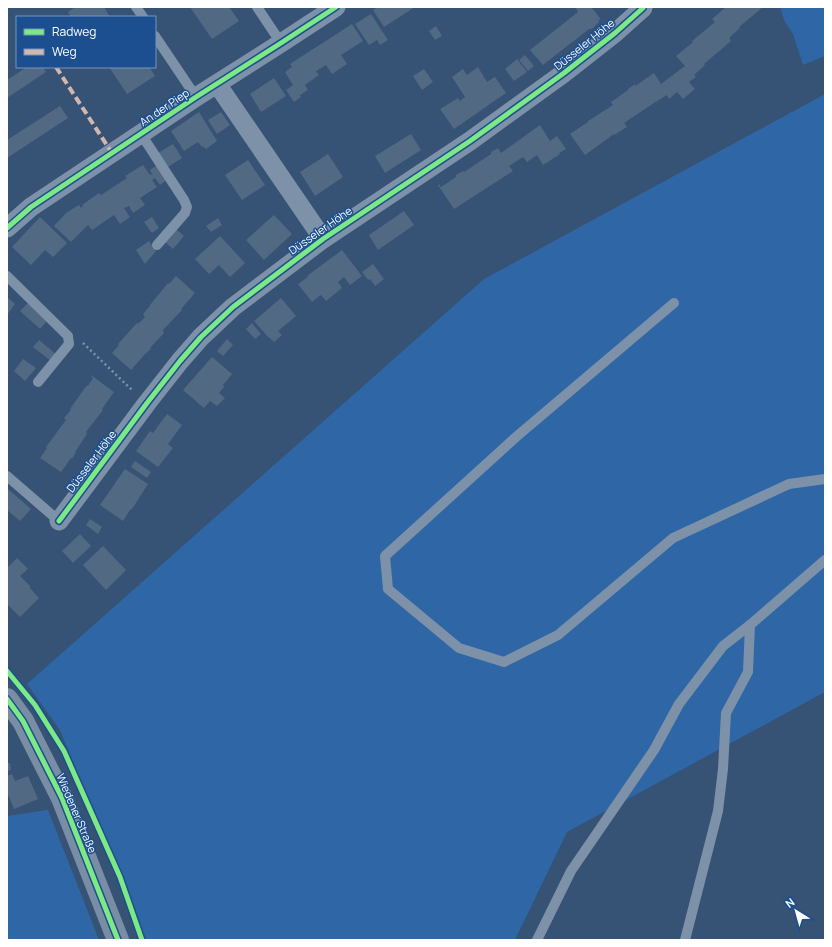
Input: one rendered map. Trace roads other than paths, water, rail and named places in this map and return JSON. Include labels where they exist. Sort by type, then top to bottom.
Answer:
[{"type":"main road","name":"Wiedener Straße","points":[[7,699],[23,720],[62,798],[118,940]]},
{"type":"street","name":"An der Piep","points":[[7,228],[31,207],[196,97],[336,7]]},
{"type":"street","name":"Düsseler Höhe","points":[[59,522],[151,397],[180,361],[233,307],[324,239],[470,141],[558,78],[615,33],[643,8]]},
{"type":"street","name":"Düsseler Höhe","points":[[217,84],[324,239]]},
{"type":"lane","points":[[136,7],[142,16]]},
{"type":"lane","points":[[257,7],[281,43]]},
{"type":"lane","points":[[156,37],[196,97]]},
{"type":"lane","points":[[141,134],[187,207],[185,213],[157,245]]},
{"type":"lane","points":[[7,276],[68,336],[69,344],[38,382]]},
{"type":"lane","points":[[674,303],[516,437],[385,556],[388,589],[459,648],[504,662],[558,635],[673,538],[789,484],[825,479]]},
{"type":"lane","points":[[7,476],[59,522]]},
{"type":"lane","points":[[537,940],[571,871],[654,750],[679,704],[723,646],[750,625],[825,560]]},
{"type":"lane","points":[[685,940],[718,811],[723,769],[726,713],[748,672],[750,625]]}]
